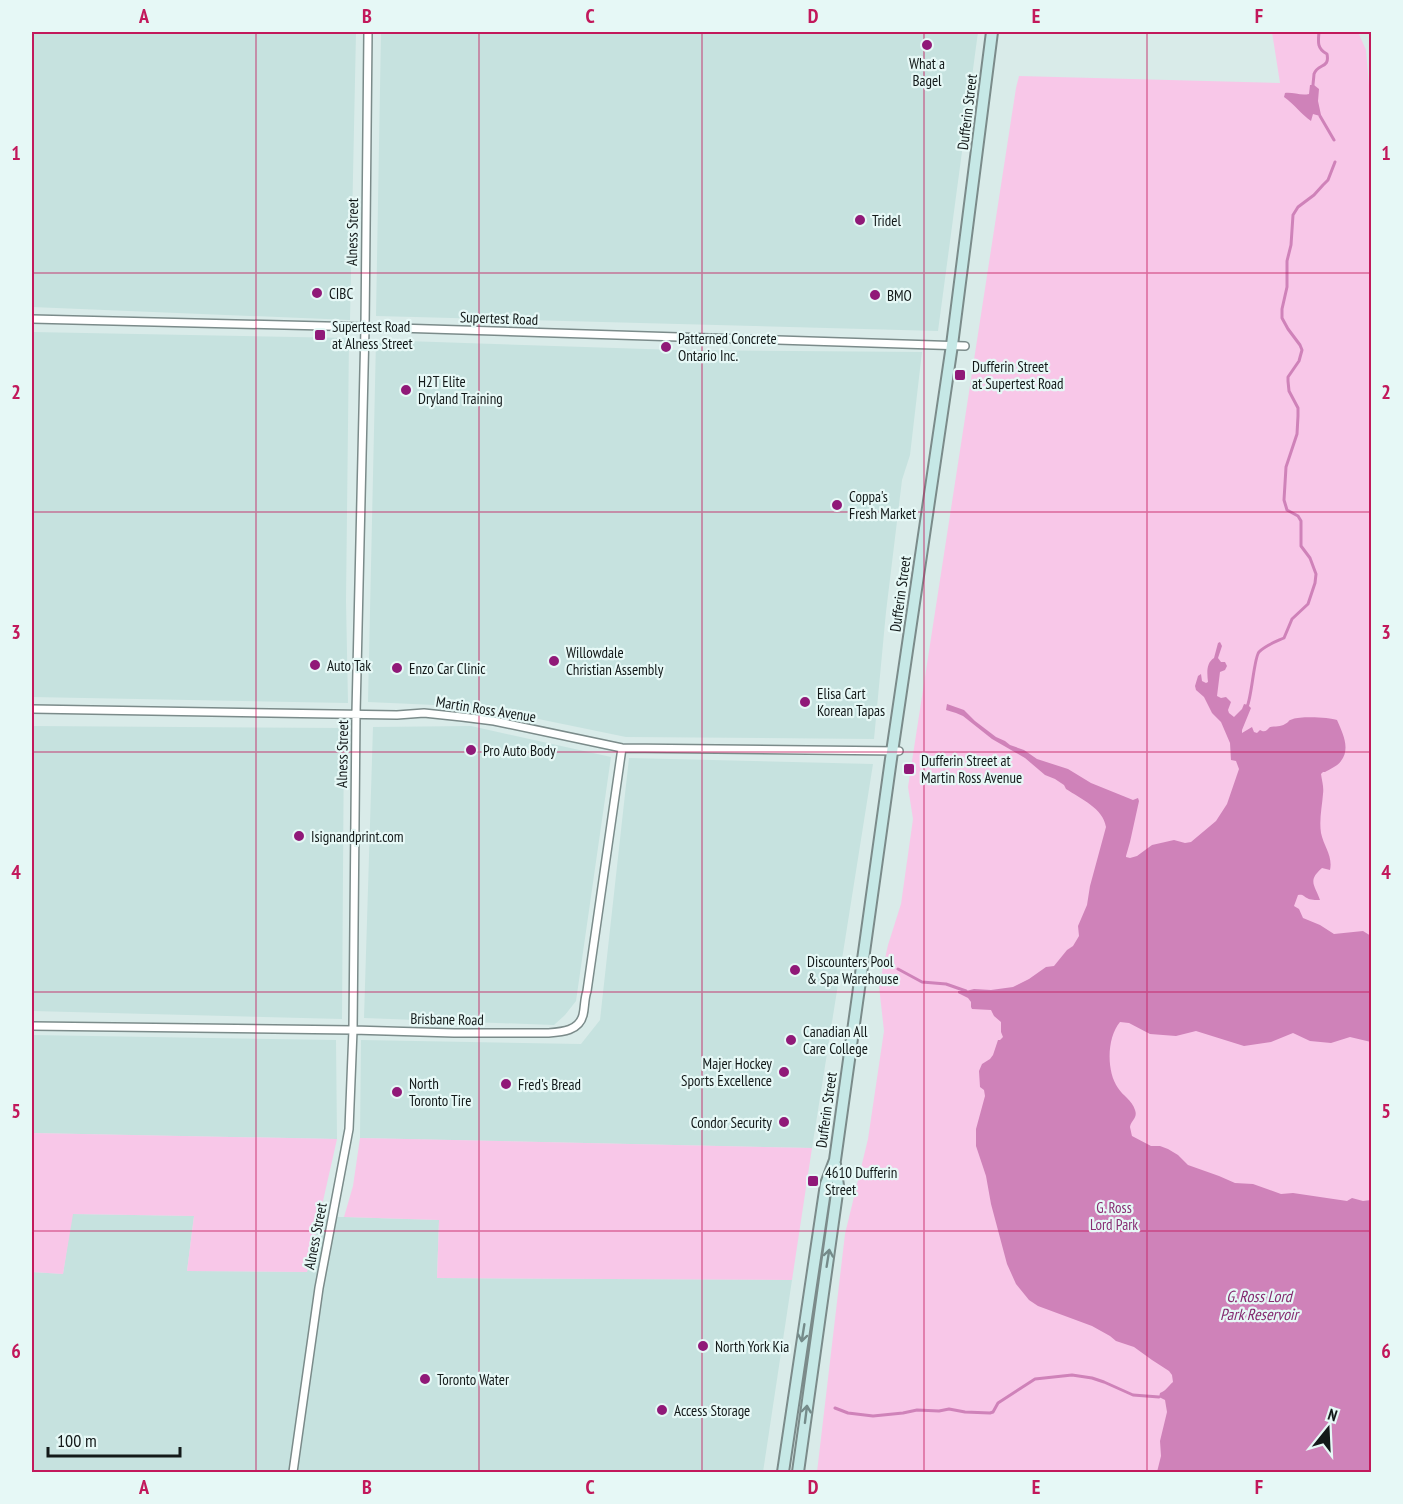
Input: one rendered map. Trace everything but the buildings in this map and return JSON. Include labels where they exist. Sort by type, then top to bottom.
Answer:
[{"type":"main road","name":"Dufferin Street","points":[[783,1473],[826,1184],[835,1160],[896,751],[992,32]]},
{"type":"main road","name":"Dufferin Street","points":[[798,1473],[838,1186],[835,1160]]},
{"type":"street","name":"Alness Street","points":[[293,1473],[319,1288],[349,1129],[353,1030],[368,32]]},
{"type":"street","name":"Supertest Road","points":[[32,319],[965,346]]},
{"type":"street","name":"Martin Ross Avenue","points":[[32,709],[397,715],[424,713],[494,722],[622,747],[896,751]]},
{"type":"street","name":"Brisbane Road","points":[[32,1026],[548,1034],[577,1027],[583,1018],[622,747]]},
{"type":"shaded area","points":[[32,32],[356,32],[350,320],[32,307]]},
{"type":"shaded area","points":[[381,32],[978,32],[938,331],[376,316]]},
{"type":"shaded area","points":[[32,332],[349,338],[346,601],[348,703],[32,697]]},
{"type":"shaded area","points":[[376,340],[677,350],[922,352],[910,455],[902,480],[874,739],[626,737],[480,707],[368,702]]},
{"type":"shaded area","points":[[32,726],[344,728],[342,1019],[32,1011]]},
{"type":"shaded area","points":[[471,726],[611,757],[576,1001],[554,1025],[364,1018],[373,727]]},
{"type":"shaded area","points":[[629,758],[873,764],[812,1148],[360,1138],[361,1040],[581,1044],[600,1020]]},
{"type":"shaded area","points":[[32,1035],[336,1040],[337,1139],[32,1133]]},
{"type":"shaded area","points":[[72,1214],[194,1216],[187,1271],[307,1272],[320,1217],[344,1217],[439,1220],[437,1278],[792,1280],[763,1472],[32,1472],[32,1272],[63,1274]]},
{"type":"green space","name":"G. Ross Lord Park","points":[[1272,32],[1358,32],[1366,50],[1369,85],[1372,86],[1371,1472],[817,1472],[845,1234],[868,1139],[884,1031],[879,986],[888,945],[901,904],[913,819],[908,787],[1019,76],[1280,83]]},
{"type":"green space","points":[[32,1133],[337,1139],[307,1272],[187,1271],[194,1216],[73,1214],[63,1274],[32,1272]]},
{"type":"green space","points":[[360,1138],[812,1148],[792,1280],[437,1278],[439,1220],[344,1217],[353,1186]]},
{"type":"water","points":[[1310,85],[1319,89],[1318,101],[1321,115],[1313,114],[1311,121],[1284,97],[1285,93],[1309,94]]},
{"type":"water","name":"G. Ross Lord Park Reservoir","points":[[1220,642],[1222,646],[1218,658],[1227,666],[1220,672],[1217,696],[1226,697],[1231,702],[1228,710],[1234,717],[1244,704],[1251,708],[1242,733],[1252,727],[1257,733],[1260,730],[1265,731],[1270,727],[1283,725],[1293,719],[1315,717],[1337,720],[1343,735],[1344,756],[1338,764],[1321,774],[1323,791],[1320,828],[1330,860],[1330,870],[1322,868],[1313,880],[1320,900],[1298,895],[1294,906],[1299,909],[1303,918],[1334,934],[1363,931],[1371,936],[1371,1042],[1350,1037],[1331,1043],[1310,1041],[1293,1033],[1271,1042],[1244,1046],[1196,1031],[1176,1036],[1150,1034],[1129,1023],[1120,1022],[1110,1045],[1111,1073],[1118,1088],[1132,1103],[1135,1110],[1136,1115],[1130,1127],[1132,1136],[1151,1146],[1168,1149],[1188,1165],[1235,1183],[1253,1184],[1281,1194],[1293,1193],[1347,1201],[1352,1198],[1363,1201],[1371,1200],[1371,1472],[1157,1472],[1161,1456],[1160,1441],[1167,1412],[1165,1400],[1159,1397],[1160,1393],[1173,1382],[1172,1375],[1134,1347],[1116,1341],[1092,1326],[1038,1306],[1029,1300],[1016,1284],[1007,1264],[986,1176],[976,1146],[976,1129],[985,1096],[984,1090],[980,1087],[979,1071],[982,1064],[993,1055],[998,1040],[1003,1037],[1001,1022],[991,1010],[972,1009],[968,998],[958,991],[1013,987],[1046,967],[1054,966],[1073,946],[1079,936],[1078,926],[1087,905],[1106,827],[1101,814],[1091,805],[1055,779],[1045,775],[1025,758],[992,739],[963,716],[946,710],[947,704],[964,710],[996,737],[1037,759],[1068,769],[1091,783],[1133,800],[1138,798],[1126,856],[1130,858],[1137,856],[1152,845],[1174,840],[1191,842],[1216,821],[1227,804],[1239,769],[1236,761],[1231,760],[1230,743],[1221,722],[1212,713],[1195,686],[1201,674],[1202,681],[1208,682],[1208,665],[1214,658]]},
{"type":"waterway","points":[[1313,85],[1314,74],[1327,62],[1327,54],[1321,50],[1319,45],[1319,32]]},
{"type":"waterway","points":[[1320,116],[1334,140]]},
{"type":"waterway","points":[[1247,707],[1257,655],[1284,638],[1292,619],[1308,604],[1315,583],[1316,574],[1310,558],[1301,546],[1301,521],[1298,516],[1287,510],[1284,500],[1286,467],[1297,434],[1298,416],[1298,408],[1289,391],[1288,377],[1299,361],[1302,350],[1282,318],[1282,309],[1287,287],[1287,261],[1291,245],[1293,215],[1298,207],[1328,180],[1335,162]]},
{"type":"waterway","points":[[898,969],[922,982],[946,984],[966,991]]},
{"type":"waterway","points":[[835,1408],[848,1413],[873,1416],[917,1410],[949,1409],[990,1413],[998,1403],[1035,1379],[1072,1375],[1092,1378],[1133,1395],[1159,1397]]},
{"type":"place","name":"What a Bagel","points":[[927,45]]},
{"type":"place","name":"Tridel","points":[[860,220]]},
{"type":"place","name":"CIBC","points":[[317,293]]},
{"type":"place","name":"BMO","points":[[875,295]]},
{"type":"place","name":"Supertest Road at Alness Street","points":[[320,335]]},
{"type":"place","name":"Patterned Concrete Ontario Inc.","points":[[666,347]]},
{"type":"place","name":"Dufferin Street at Supertest Road","points":[[960,375]]},
{"type":"place","name":"H2T Elite Dryland Training","points":[[406,390]]},
{"type":"place","name":"Coppa's Fresh Market","points":[[837,505]]},
{"type":"place","name":"Willowdale Christian Assembly","points":[[554,661]]},
{"type":"place","name":"Auto Tak","points":[[315,665]]},
{"type":"place","name":"Enzo Car Clinic","points":[[397,668]]},
{"type":"place","name":"Elisa Cart Korean Tapas","points":[[805,702]]},
{"type":"place","name":"Pro Auto Body","points":[[471,750]]},
{"type":"place","name":"Dufferin Street at Martin Ross Avenue","points":[[909,769]]},
{"type":"place","name":"Isignandprint.com","points":[[299,836]]},
{"type":"place","name":"Discounters Pool & Spa Warehouse","points":[[795,970]]},
{"type":"place","name":"Canadian All Care College","points":[[791,1040]]},
{"type":"place","name":"Majer Hockey Sports Excellence","points":[[784,1072]]},
{"type":"place","name":"Fred's Bread","points":[[506,1084]]},
{"type":"place","name":"North Toronto Tire","points":[[397,1092]]},
{"type":"place","name":"Condor Security","points":[[784,1122]]},
{"type":"place","name":"4610 Dufferin Street","points":[[813,1181]]},
{"type":"place","name":"North York Kia","points":[[703,1346]]},
{"type":"place","name":"Toronto Water","points":[[425,1379]]},
{"type":"place","name":"Access Storage","points":[[662,1410]]}]
